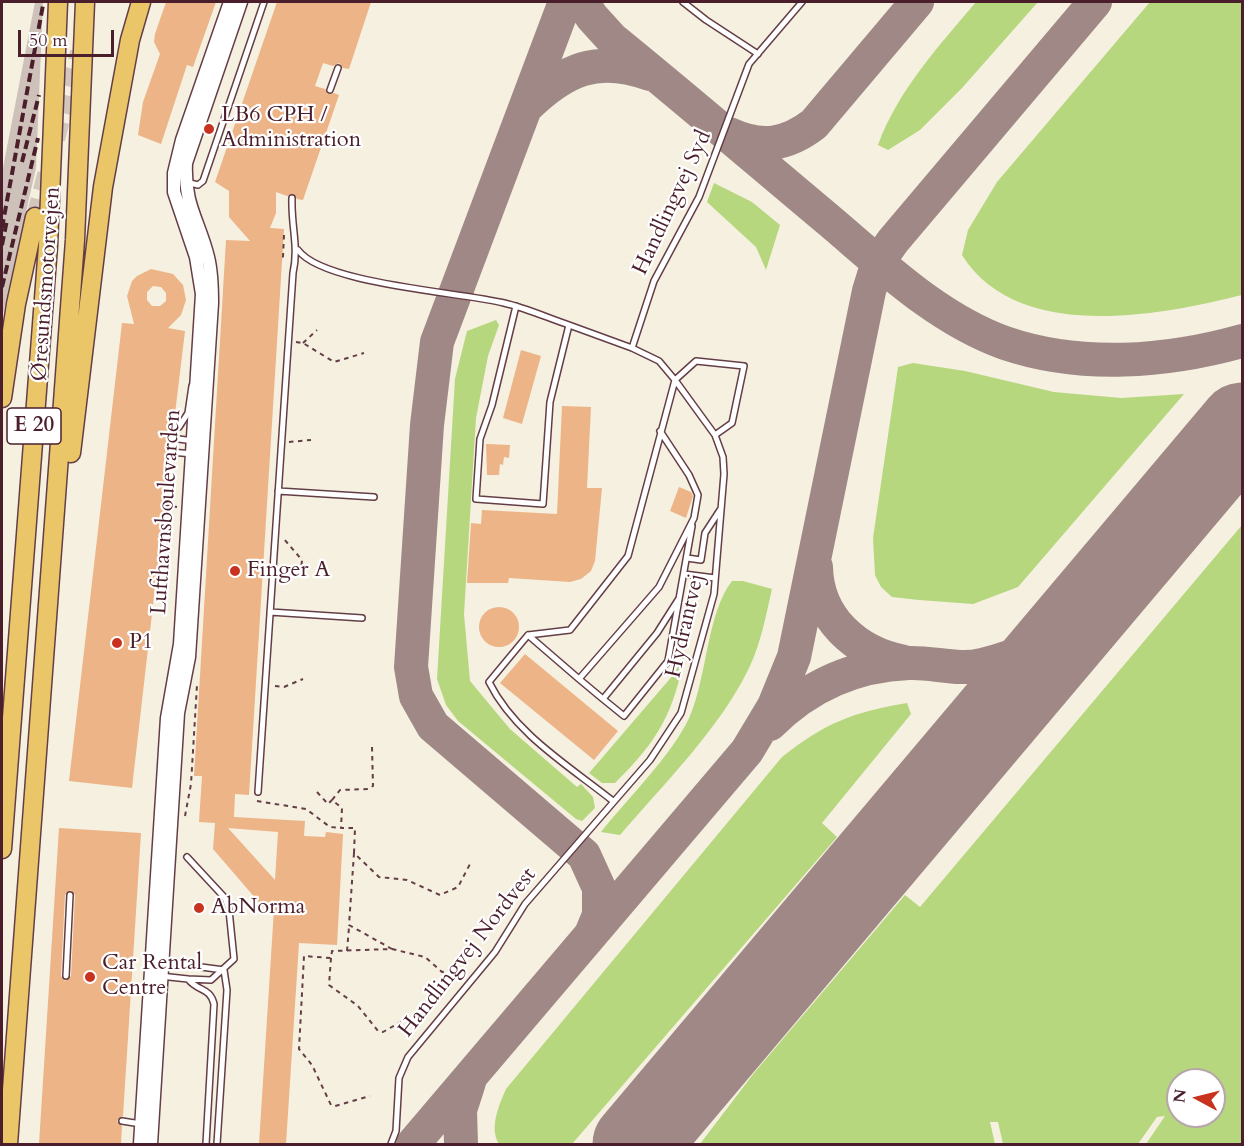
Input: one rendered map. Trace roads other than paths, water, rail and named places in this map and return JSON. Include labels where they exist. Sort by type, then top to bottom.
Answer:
[{"type":"highway","name":"Øresundsmotorvejen","points":[[2,849],[48,246],[58,2]]},
{"type":"highway","name":"Øresundsmotorvejen","points":[[8,1144],[75,240],[85,2]]},
{"type":"highway","points":[[53,550],[73,439],[103,187],[130,40],[141,2]]},
{"type":"highway","points":[[2,398],[16,304],[35,217]]},
{"type":"street","name":"Lufthavnsboulevarden","points":[[157,962],[167,718],[180,644],[197,373],[200,275],[179,211],[180,181],[177,157],[230,2]]},
{"type":"street","name":"Lufthavnsboulevarden","points":[[151,1144],[147,1124],[156,976],[178,713],[189,657],[212,278],[208,255],[180,181],[241,2]]},
{"type":"street","name":"Lufthavnsboulevarden","points":[[140,1144],[147,1124]]},
{"type":"lane","points":[[180,181],[198,185],[203,181],[264,2]]},
{"type":"lane","points":[[683,2],[758,54]]},
{"type":"lane","name":"Handlingvej Syd","points":[[632,348],[658,270],[699,197],[749,64],[802,2]]},
{"type":"lane","points":[[330,90],[338,68]]},
{"type":"lane","points":[[292,198],[293,238],[304,258],[317,265],[351,276],[516,306],[632,348],[658,361],[675,380],[715,435],[732,423],[744,366],[696,361],[675,380],[628,556],[570,630],[528,635],[489,682],[500,704],[516,723],[613,801]]},
{"type":"lane","points":[[258,792],[293,273],[298,250]]},
{"type":"lane","points":[[516,306],[492,405],[480,439],[476,499],[543,504],[550,402],[569,325]]},
{"type":"lane","points":[[174,427],[179,427],[185,421],[189,394],[197,373]]},
{"type":"lane","points":[[528,635],[624,716],[668,661],[698,495],[689,476],[660,431]]},
{"type":"lane","name":"Hydrantvej","points":[[613,801],[666,739],[681,713],[714,594],[723,457],[715,435]]},
{"type":"lane","points":[[171,452],[192,454],[203,448],[192,440],[172,438]]},
{"type":"lane","points":[[278,491],[374,497]]},
{"type":"lane","points":[[687,558],[701,560],[705,533],[721,508]]},
{"type":"lane","points":[[579,680],[659,587],[694,518]]},
{"type":"lane","points":[[684,574],[715,578]]},
{"type":"lane","points":[[603,699],[657,633],[680,596]]},
{"type":"lane","points":[[270,612],[362,618]]},
{"type":"lane","name":"Handlingvej Nordvest","points":[[391,1144],[396,1131],[399,1078],[408,1057],[495,952],[525,904],[613,801]]},
{"type":"lane","points":[[156,976],[211,980],[234,959],[229,910],[225,898],[187,857]]},
{"type":"lane","points":[[66,976],[70,895]]},
{"type":"lane","points":[[157,962],[224,970]]},
{"type":"lane","points":[[217,1144],[227,990],[224,970]]},
{"type":"lane","points":[[188,979],[195,988],[209,991],[214,1004],[206,1144]]},
{"type":"lane","points":[[123,1121],[147,1124]]},
{"type":"tunnel","points":[[56,139],[79,52]]},
{"type":"tunnel","points":[[35,217],[47,171]]},
{"type":"railway","points":[[2,228],[43,5]]},
{"type":"railway","points":[[22,162],[39,95]]},
{"type":"railway","points":[[2,287],[38,138]]},
{"type":"railway","points":[[2,245],[7,220]]},
{"type":"place","name":"LB6 CPH / Administration","points":[[209,129]]},
{"type":"place","name":"Finger A","points":[[235,571]]},
{"type":"place","name":"P1","points":[[117,643]]},
{"type":"place","name":"AbNorma","points":[[199,908]]},
{"type":"place","name":"Car Rental Centre","points":[[90,977]]}]
